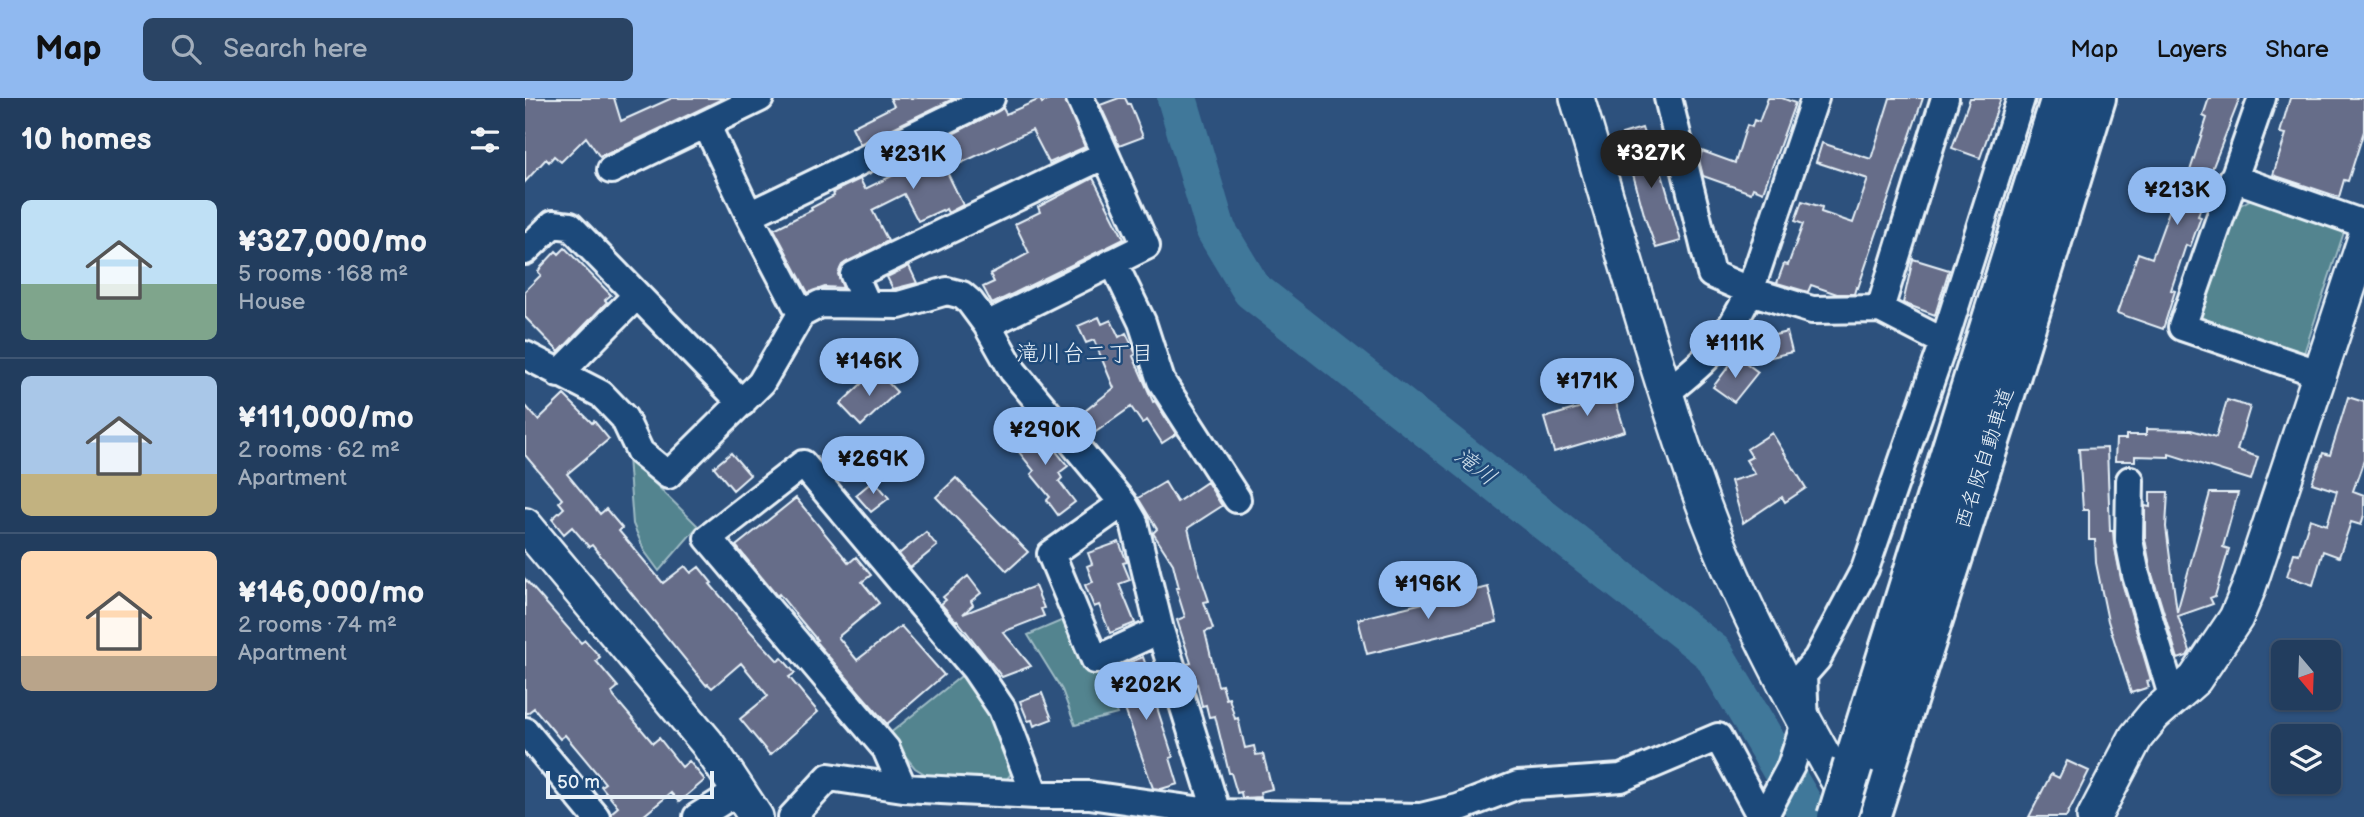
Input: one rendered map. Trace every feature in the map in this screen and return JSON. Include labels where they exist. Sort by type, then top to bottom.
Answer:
[{"type":"highway","name":"西名阪自動車道","points":[[1837,817],[2061,98]]},
{"type":"highway","name":"西名阪自動車道","points":[[1868,812],[2096,98]]},
{"type":"street","points":[[611,170],[760,98]]},
{"type":"street","points":[[749,215],[991,98]]},
{"type":"street","points":[[987,325],[1146,246],[1080,98]]},
{"type":"street","points":[[1577,98],[1697,486],[1762,640],[1805,723],[1868,812]]},
{"type":"street","points":[[1668,98],[1711,274],[1750,291],[1812,310],[1879,309],[1944,342]]},
{"type":"street","points":[[1667,392],[1702,364],[1725,338],[1750,291],[1815,98]]},
{"type":"street","points":[[1879,309],[1945,98]]},
{"type":"street","points":[[1765,815],[1791,766],[1805,723],[1803,675],[1817,660],[1865,569],[1944,342],[2021,98]]},
{"type":"street","points":[[2262,98],[2182,327],[2321,374]]},
{"type":"street","points":[[706,124],[749,215],[801,314]]},
{"type":"street","points":[[867,304],[854,275],[1105,155]]},
{"type":"street","points":[[2233,178],[2364,224]]},
{"type":"street","points":[[525,251],[553,224],[570,226],[742,403]]},
{"type":"street","points":[[2094,817],[2136,737],[2154,715],[2195,679],[2236,618],[2248,590],[2364,241]]},
{"type":"street","points":[[1113,262],[1142,322],[1161,382],[1237,499]]},
{"type":"street","points":[[525,355],[601,394],[624,418],[640,452],[668,475],[761,383],[801,314],[820,304],[899,305],[947,291],[962,295],[987,325],[1013,371],[1123,503],[1134,522],[1160,630],[1217,813]]},
{"type":"street","points":[[558,374],[638,295]]},
{"type":"street","points":[[903,788],[886,749],[708,538],[803,464],[975,669],[1002,709],[1035,795]]},
{"type":"street","points":[[2130,480],[2129,540],[2136,575],[2172,699]]},
{"type":"street","points":[[1123,503],[1051,554],[1095,660],[1160,630]]},
{"type":"street","points":[[525,525],[706,743],[748,804],[697,817]]},
{"type":"street","points":[[525,731],[596,817]]},
{"type":"street","points":[[792,817],[829,778],[903,788],[1035,795],[1089,806],[1217,813],[1421,817],[1458,808],[1518,785],[1622,778],[1718,737],[1765,815]]},
{"type":"green space","points":[[2255,197],[2345,229],[2302,359],[2190,323],[2228,212]]},
{"type":"green space","points":[[628,457],[698,526],[659,571],[645,552],[633,524]]},
{"type":"green space","points":[[1068,618],[1099,667],[1117,714],[1075,725],[1062,690],[1028,635]]},
{"type":"green space","points":[[965,673],[993,715],[1016,768],[1006,780],[930,777],[915,768],[888,735]]},
{"type":"building","points":[[525,98],[614,98],[621,121],[672,98],[724,98],[600,157],[586,137],[561,162],[554,156],[549,162],[546,159],[525,182]]},
{"type":"building","points":[[890,98],[955,98],[860,144],[852,127],[894,106]]},
{"type":"building","points":[[1051,98],[1065,98],[1085,147],[1049,163],[1032,130],[950,168],[947,172],[963,205],[948,213],[946,209],[942,210],[918,221],[904,194],[872,210],[888,241],[842,265],[838,274],[843,288],[825,287],[808,293],[774,229],[812,210],[811,208],[834,196],[833,192],[860,179],[865,189],[948,149],[943,139],[1003,108],[1006,114],[1040,99],[1042,103]]},
{"type":"building","points":[[1125,98],[1130,104],[1143,137],[1119,146],[1100,105]]},
{"type":"building","points":[[1768,98],[1782,98],[1795,103],[1763,192],[1753,188],[1751,193],[1703,176],[1699,160],[1702,151],[1735,163],[1747,125],[1752,127],[1754,120],[1759,122]]},
{"type":"building","points":[[1890,98],[1923,98],[1858,288],[1856,287],[1854,294],[1837,294],[1811,285],[1808,292],[1777,283],[1784,264],[1788,265],[1803,224],[1795,221],[1802,201],[1822,207],[1821,212],[1853,223],[1868,179],[1816,162],[1822,143],[1871,159]]},
{"type":"building","points":[[1970,98],[2001,98],[1980,158],[1952,148]]},
{"type":"building","points":[[2209,98],[2240,98],[2207,182],[2198,216],[2201,217],[2190,247],[2186,245],[2171,290],[2175,291],[2163,329],[2117,313],[2138,253],[2152,258],[2171,206],[2178,208],[2207,118],[2203,116]]},
{"type":"building","points":[[2290,98],[2364,98],[2364,131],[2348,181],[2344,180],[2339,197],[2273,175],[2286,134],[2280,133]]},
{"type":"building","points":[[1642,128],[1653,161],[1658,160],[1681,241],[1656,248],[1622,134]]},
{"type":"building","points":[[1093,178],[1124,239],[992,304],[983,287],[994,282],[990,274],[1029,253],[1015,224],[1040,212],[1038,207]]},
{"type":"building","points":[[565,248],[611,295],[559,352],[525,317],[525,291],[541,275],[538,272],[541,267],[556,251],[559,254]]},
{"type":"building","points":[[1913,259],[1949,270],[1935,315],[1903,303]]},
{"type":"building","points":[[909,266],[917,283],[893,289],[887,277]]},
{"type":"building","points":[[1099,317],[1102,324],[1111,320],[1119,337],[1126,333],[1153,402],[1155,401],[1176,434],[1162,443],[1147,420],[1142,423],[1131,407],[1093,434],[1081,420],[1088,415],[1085,411],[1114,388],[1094,340],[1086,343],[1078,326]]},
{"type":"building","points":[[1787,332],[1792,352],[1763,359],[1758,339]]},
{"type":"building","points":[[1742,360],[1758,372],[1734,402],[1713,387],[1732,362],[1738,365]]},
{"type":"building","points":[[876,370],[897,392],[861,426],[840,404]]},
{"type":"building","points":[[1608,377],[1625,431],[1554,452],[1544,418],[1585,406],[1579,386]]},
{"type":"building","points":[[564,395],[592,423],[594,421],[609,439],[567,474],[600,514],[606,509],[622,528],[619,531],[663,583],[685,566],[691,573],[699,567],[751,632],[778,661],[782,658],[795,673],[789,677],[818,712],[770,755],[740,719],[768,696],[741,663],[712,688],[706,685],[592,545],[589,547],[572,527],[564,534],[552,519],[564,508],[559,502],[562,499],[525,455],[525,405],[538,420]]},
{"type":"building","points":[[2348,397],[2364,402],[2364,460],[2353,491],[2364,495],[2364,515],[2361,525],[2351,522],[2339,557],[2323,551],[2313,585],[2287,576],[2294,553],[2299,554],[2310,519],[2327,525],[2337,491],[2312,483],[2323,453],[2330,455]]},
{"type":"building","points":[[2227,400],[2250,407],[2237,450],[2258,457],[2251,480],[2169,454],[2169,457],[2135,456],[2135,461],[2115,461],[2116,439],[2126,439],[2126,435],[2146,435],[2146,429],[2191,430],[2216,437]]},
{"type":"building","points":[[1029,428],[1034,434],[1039,430],[1068,466],[1059,473],[1062,478],[1059,481],[1075,502],[1058,515],[1047,500],[1050,497],[1031,474],[1034,471],[1011,442]]},
{"type":"building","points":[[1772,433],[1806,488],[1785,502],[1782,497],[1743,523],[1731,481],[1755,474],[1746,460],[1752,457],[1747,449]]},
{"type":"building","points":[[2107,448],[2110,531],[2113,531],[2121,579],[2151,680],[2147,681],[2149,687],[2131,693],[2108,621],[2096,563],[2095,540],[2089,540],[2089,510],[2083,510],[2079,449]]},
{"type":"building","points":[[731,453],[750,475],[733,490],[714,467]]},
{"type":"building","points":[[956,478],[1028,552],[1007,571],[936,497]]},
{"type":"building","points":[[874,480],[889,498],[871,512],[856,495]]},
{"type":"building","points":[[1165,482],[1177,502],[1207,482],[1222,506],[1188,528],[1209,601],[1204,602],[1213,629],[1205,632],[1218,686],[1222,685],[1235,719],[1238,718],[1245,748],[1254,746],[1256,755],[1263,754],[1272,789],[1260,792],[1261,797],[1242,798],[1241,792],[1237,793],[1229,773],[1215,716],[1209,717],[1206,705],[1202,706],[1197,684],[1194,685],[1187,664],[1191,663],[1177,620],[1185,617],[1176,588],[1179,588],[1173,564],[1153,533],[1157,529],[1138,498]]},
{"type":"building","points":[[2150,492],[2168,492],[2166,527],[2177,612],[2210,493],[2238,493],[2223,547],[2229,549],[2215,596],[2210,598],[2213,604],[2178,616],[2190,651],[2187,656],[2178,659],[2151,571],[2145,539],[2145,506],[2150,507]]},
{"type":"building","points":[[796,498],[849,563],[856,557],[871,575],[862,582],[879,603],[838,637],[857,660],[901,626],[944,675],[887,724],[736,546]]},
{"type":"building","points":[[926,532],[937,546],[910,568],[899,554]]},
{"type":"building","points":[[1119,542],[1127,562],[1123,563],[1130,580],[1119,584],[1135,623],[1110,633],[1099,605],[1094,607],[1085,585],[1093,582],[1087,566],[1092,564],[1088,553]]},
{"type":"building","points":[[968,576],[981,593],[971,601],[973,605],[963,614],[1035,586],[1044,608],[1041,609],[1044,616],[1003,632],[1031,666],[1002,677],[941,604],[946,600],[943,597]]},
{"type":"building","points":[[525,579],[581,643],[585,640],[600,657],[596,661],[618,687],[612,692],[614,697],[653,743],[659,738],[682,767],[689,761],[705,780],[679,802],[671,793],[642,817],[611,817],[611,813],[618,807],[601,786],[605,783],[565,735],[560,739],[534,708],[525,715]]},
{"type":"building","points":[[1488,587],[1497,622],[1367,654],[1358,619]]},
{"type":"building","points":[[1143,657],[1173,757],[1170,758],[1178,784],[1161,789],[1153,788],[1111,670]]},
{"type":"building","points":[[1042,693],[1052,719],[1034,726],[1032,720],[1028,721],[1020,701]]},
{"type":"building","points":[[2067,761],[2089,771],[2066,817],[2029,817],[2051,774],[2059,778]]},
{"type":"waterway","name":"滝川","points":[[1177,98],[1216,230],[1252,290],[1713,653],[1810,817]]},
{"type":"district","name":"滝川台二丁目","points":[[1085,353]]}]
